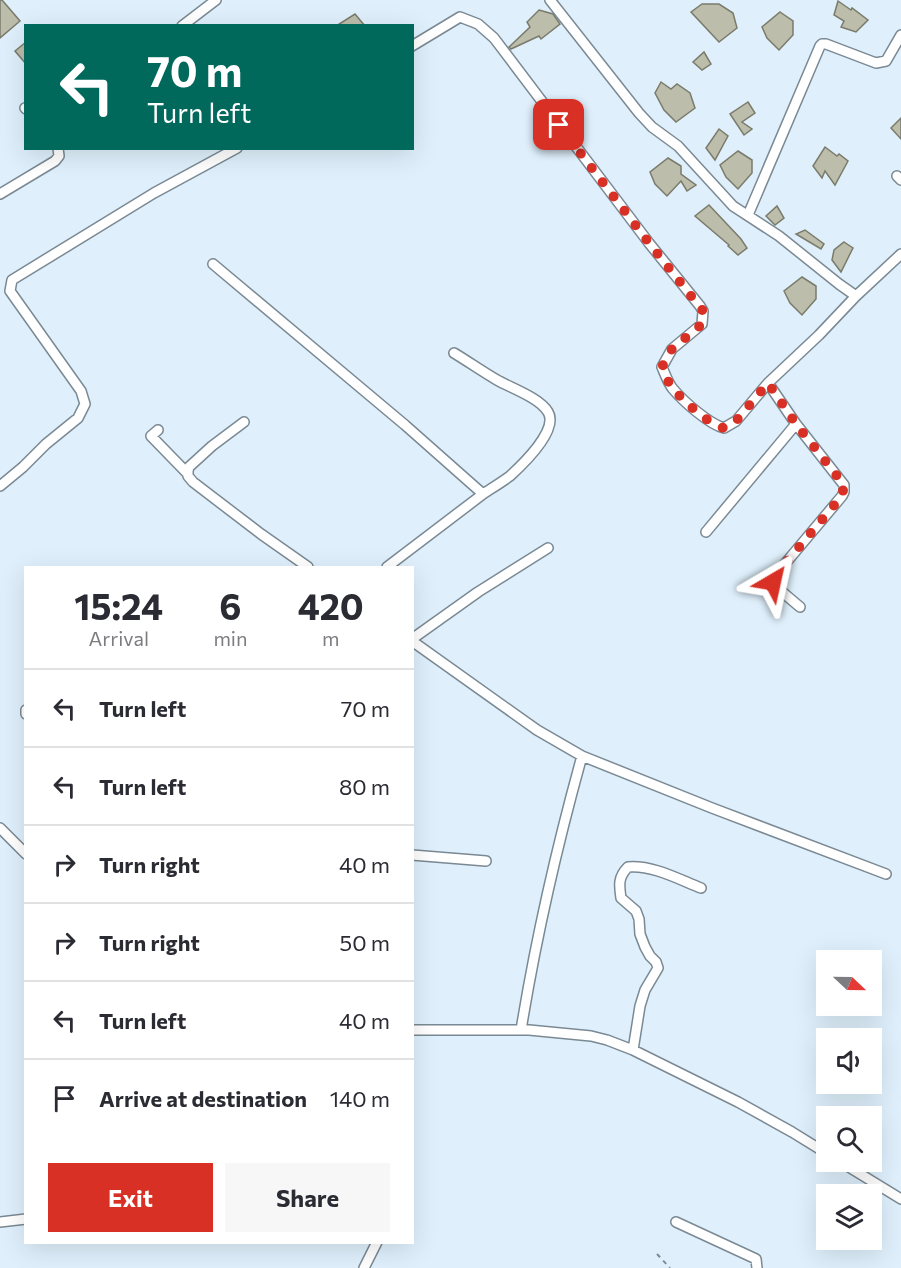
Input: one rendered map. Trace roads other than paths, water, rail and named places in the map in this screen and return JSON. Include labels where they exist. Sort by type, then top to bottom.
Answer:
[{"type":"street","points":[[185,24],[216,0]]},
{"type":"street","points":[[550,0],[649,124],[678,146],[733,206],[779,236],[856,296]]},
{"type":"street","points":[[414,45],[460,17],[478,24],[494,38],[703,311],[702,324],[672,349],[662,367],[672,388],[678,394],[713,423],[724,428],[736,421],[768,383],[901,254]]},
{"type":"street","points":[[748,215],[820,46],[823,44],[881,63],[886,61],[901,35]]},
{"type":"street","points":[[0,194],[55,161],[59,156],[58,150]]},
{"type":"street","points":[[0,290],[18,275],[145,199],[233,150]]},
{"type":"street","points":[[213,264],[405,425],[483,494]]},
{"type":"street","points":[[0,486],[78,418],[85,404],[81,391],[10,291],[10,284]]},
{"type":"street","points":[[388,566],[508,477],[527,459],[549,429],[548,410],[535,400],[496,380],[454,353]]},
{"type":"street","points":[[768,383],[796,424],[844,485],[842,496],[773,578],[774,585],[800,607]]},
{"type":"street","points":[[187,473],[189,467],[212,446],[244,422]]},
{"type":"street","points":[[706,532],[796,424]]},
{"type":"street","points":[[158,430],[151,436],[187,473],[189,478],[307,566]]},
{"type":"street","points":[[414,639],[478,592],[548,548]]},
{"type":"street","points":[[414,641],[537,730],[582,756],[886,874]]},
{"type":"street","points":[[521,1030],[553,869],[582,756]]},
{"type":"street","points":[[0,828],[24,852]]},
{"type":"street","points":[[414,855],[486,861]]},
{"type":"street","points":[[633,1050],[640,1006],[645,990],[658,968],[645,947],[636,911],[621,898],[619,881],[628,867],[636,867],[647,868],[701,888]]},
{"type":"street","points":[[414,1030],[521,1030],[591,1036],[622,1045],[738,1102],[816,1148]]},
{"type":"street","points":[[856,1172],[901,1199]]},
{"type":"street","points":[[0,1222],[24,1219]]},
{"type":"street","points":[[676,1222],[756,1258],[757,1268]]},
{"type":"street","points":[[364,1268],[376,1244]]}]
